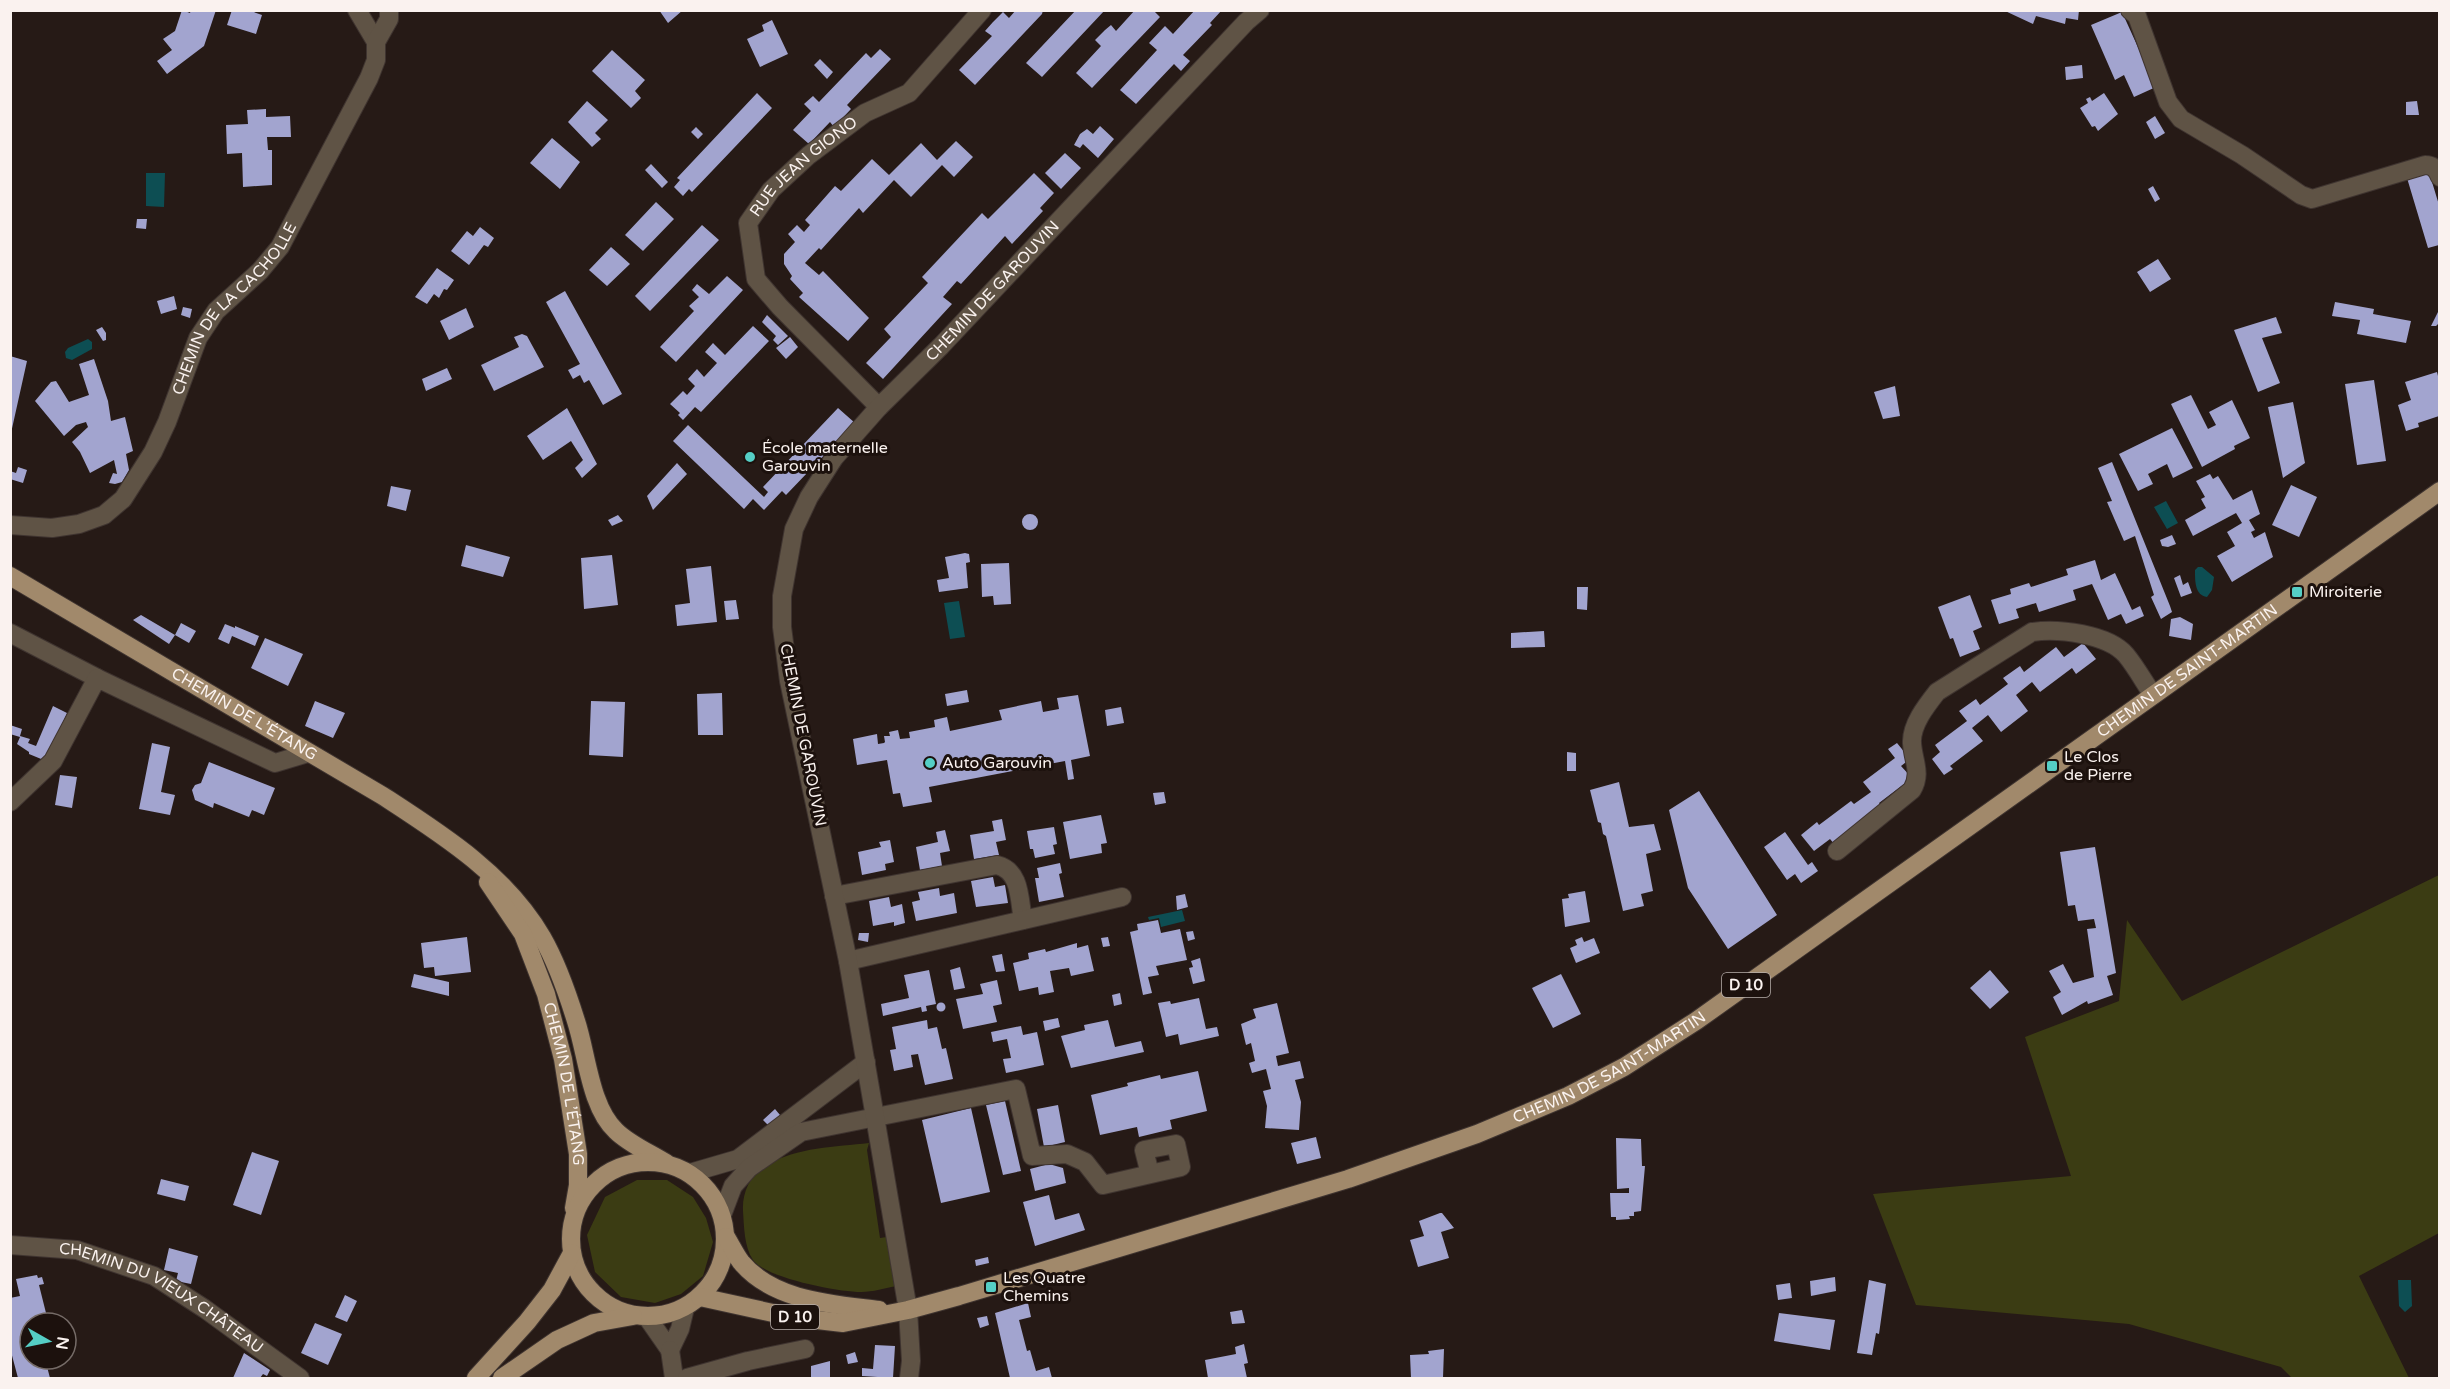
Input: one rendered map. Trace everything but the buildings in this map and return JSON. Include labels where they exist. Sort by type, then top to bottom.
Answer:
[{"type":"main road","name":"CHEMIN DE SAINT-MARTIN","points":[[900,1311],[1035,1274],[1348,1179],[1477,1134],[1568,1096],[1624,1067],[1696,1020],[2439,491]]},
{"type":"main road","name":"CHEMIN DE L’ÉTANG","points":[[10,576],[421,820],[472,858],[515,898],[542,938],[562,979],[577,1023],[599,1107],[615,1131],[666,1163]]},
{"type":"main road","name":"CHEMIN DE L’ÉTANG","points":[[472,858],[523,934],[549,1005],[563,1059],[578,1154],[578,1185],[572,1222]]},
{"type":"main road","points":[[502,1378],[557,1340],[594,1323],[640,1316],[667,1315],[685,1308],[700,1297],[714,1280],[723,1260],[726,1238],[722,1215],[710,1191],[690,1173],[666,1163],[641,1161],[618,1167],[597,1180],[581,1199],[572,1222],[572,1253],[579,1275],[592,1293],[611,1307],[640,1316]]},
{"type":"main road","name":"D 10","points":[[726,1238],[741,1262],[760,1279],[783,1291],[815,1301],[900,1311]]},
{"type":"main road","points":[[476,1378],[527,1322],[552,1290],[572,1253]]},
{"type":"main road","name":"D 10","points":[[700,1297],[790,1317],[843,1323],[900,1311]]},
{"type":"street","points":[[357,10],[376,42]]},
{"type":"street","name":"CHEMIN DE LA CACHOLLE","points":[[10,525],[52,528],[79,524],[104,515],[123,499],[153,452],[167,422],[198,338],[216,311],[260,271],[280,247],[297,218],[369,78],[376,60],[376,42],[389,19],[389,10]]},
{"type":"street","name":"RUE JEAN GIONO","points":[[879,407],[780,307],[756,279],[748,223],[771,190],[809,155],[865,113],[909,93],[982,10]]},
{"type":"street","name":"CHEMIN DE GAROUVIN","points":[[909,1378],[911,1361],[900,1311],[866,1062],[848,962],[789,681],[782,627],[782,596],[794,529],[809,497],[834,458],[879,407],[941,346],[1246,22],[1260,10]]},
{"type":"street","points":[[2130,10],[2137,16],[2168,102],[2181,119],[2242,155],[2301,195],[2312,199],[2425,165],[2432,165],[2439,177]]},
{"type":"street","points":[[1837,851],[1912,790],[1916,783],[1917,772],[1917,760],[1912,744],[1914,730],[1926,706],[1937,692],[2032,632],[2044,630],[2079,633],[2115,646],[2125,654],[2152,694]]},
{"type":"street","points":[[10,633],[275,763],[308,753]]},
{"type":"street","points":[[10,802],[53,761],[98,678]]},
{"type":"street","points":[[834,896],[997,865],[1006,867],[1014,875],[1023,920]]},
{"type":"street","points":[[848,962],[1122,897]]},
{"type":"street","points":[[690,1173],[738,1159],[866,1062]]},
{"type":"street","points":[[722,1215],[733,1186],[749,1168],[801,1132],[1016,1089],[1032,1156],[1067,1154],[1085,1162],[1103,1185],[1150,1174]]},
{"type":"street","name":"CHEMIN DU VIEUX CHÂTEAU","points":[[10,1245],[77,1250],[154,1276],[205,1309],[300,1378]]},
{"type":"street","points":[[670,1350],[680,1329],[685,1308]]},
{"type":"street","points":[[640,1316],[670,1350],[674,1378]]},
{"type":"street","points":[[687,1378],[805,1349]]},
{"type":"shaded area","points":[[2439,875],[2439,1233],[2359,1276],[2409,1378],[2292,1378],[2281,1367],[2129,1324],[1916,1305],[1873,1194],[2071,1176],[2025,1037],[2119,1001],[2127,920],[2182,1001]]},
{"type":"shaded area","points":[[869,1143],[867,1150],[880,1238],[887,1237],[897,1286],[866,1292],[836,1290],[803,1283],[760,1267],[750,1255],[744,1229],[743,1204],[748,1185],[756,1174],[779,1159],[804,1151]]},
{"type":"shaded area","points":[[637,1180],[667,1180],[693,1197],[706,1218],[713,1242],[703,1276],[681,1294],[655,1303],[621,1297],[595,1272],[587,1235],[605,1197]]},
{"type":"water","points":[[146,173],[165,173],[164,207],[146,206]]},
{"type":"water","points":[[88,339],[92,342],[92,349],[72,360],[66,358],[65,352],[68,348]]},
{"type":"water","points":[[2166,501],[2178,523],[2167,529],[2154,507]]},
{"type":"water","points":[[2202,567],[2214,577],[2212,590],[2207,597],[2200,594],[2196,587],[2195,570]]},
{"type":"water","points":[[959,601],[965,637],[950,639],[944,603]]},
{"type":"water","points":[[1182,910],[1185,921],[1161,927],[1159,918],[1149,920],[1148,917]]},
{"type":"water","points":[[2398,1280],[2411,1280],[2412,1306],[2405,1312],[2399,1306]]},
{"type":"place","name":"École maternelle Garouvin","points":[[750,457]]},
{"type":"place","name":"Miroiterie","points":[[2297,592]]},
{"type":"place","name":"Auto Garouvin","points":[[930,763]]},
{"type":"place","name":"Le Clos de Pierre","points":[[2052,766]]},
{"type":"place","name":"Les Quatre Chemins","points":[[991,1287]]}]
